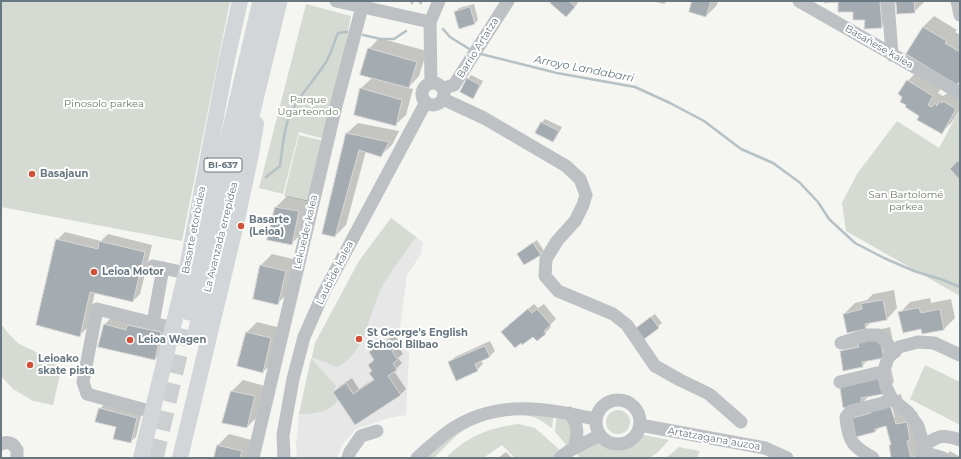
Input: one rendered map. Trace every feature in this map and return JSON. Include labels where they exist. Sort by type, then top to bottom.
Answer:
[{"type":"highway","points":[[243,81],[255,1]]},
{"type":"highway","name":"La Avanzada errepidea","points":[[185,330],[243,81],[274,2]]},
{"type":"highway","name":"La Avanzada errepidea","points":[[185,330],[267,49],[274,2]]},
{"type":"main road","name":"Basarte etorbidea","points":[[141,458],[153,412],[185,330],[186,273],[208,153],[240,1]]},
{"type":"main road","points":[[180,458],[236,224],[251,154],[267,49]]},
{"type":"street","points":[[336,1],[367,5],[430,22]]},
{"type":"street","points":[[431,83],[430,22],[439,1]]},
{"type":"street","name":"Barrio Artatza","points":[[444,94],[454,85],[508,1]]},
{"type":"street","name":"Basañese kalea","points":[[799,1],[960,94]]},
{"type":"street","points":[[888,1],[892,55]]},
{"type":"street","points":[[957,1],[960,15]]},
{"type":"street","name":"Lekueder kalea","points":[[253,458],[336,106],[367,5]]},
{"type":"street","points":[[444,94],[438,104],[435,105],[428,104],[424,99],[422,92],[425,86],[431,83],[438,83],[444,94],[566,166],[580,179],[586,195],[583,205],[575,221],[557,241],[546,259],[545,276],[558,291],[613,314],[627,325],[654,366],[709,394],[741,422]]},
{"type":"street","name":"Laubide kalea","points":[[284,458],[283,435],[293,380],[304,337],[323,294],[426,102]]},
{"type":"street","points":[[153,323],[158,267],[186,273]]},
{"type":"street","points":[[153,412],[87,394],[83,382],[97,309],[185,330]]},
{"type":"street","points":[[841,343],[867,335],[879,335],[895,352]]},
{"type":"street","points":[[923,452],[918,426],[908,412],[892,399],[886,387],[883,373],[888,358],[899,348],[918,342],[934,342],[960,354]]},
{"type":"street","points":[[840,382],[877,373],[883,373]]},
{"type":"street","points":[[873,458],[861,451],[850,439],[846,417],[851,411],[883,404],[892,399]]},
{"type":"street","points":[[613,400],[621,400],[630,403],[636,408],[640,416],[640,425],[635,437],[624,443],[611,443],[600,435],[596,424],[596,419],[599,410],[605,404],[613,400]]},
{"type":"street","points":[[417,458],[456,427],[492,412],[523,408],[541,409],[596,419]]},
{"type":"street","points":[[569,413],[575,422],[578,433],[574,448]]},
{"type":"street","name":"Artatzagana auzoa","points":[[640,425],[765,448],[787,458]]},
{"type":"street","points":[[348,458],[350,452],[361,436],[377,431]]},
{"type":"street","points":[[560,458],[574,448],[600,435]]},
{"type":"street","points":[[923,452],[933,439],[943,435],[960,440]]},
{"type":"street","points":[[1,444],[6,442],[13,444],[17,450],[19,458]]},
{"type":"street","points":[[923,452],[943,458]]},
{"type":"shaded area","name":"St George's English School Bilbao","points":[[391,218],[423,242],[421,254],[407,275],[399,335],[409,353],[406,415],[389,418],[356,429],[342,445],[337,458],[297,458],[296,444],[299,414],[315,343],[359,261]]},
{"type":"green space","name":"Pinosolo parkea","points":[[1,1],[230,1],[182,241],[1,207]]},
{"type":"green space","name":"Parque Ugarteondo","points":[[306,4],[351,16],[328,140],[299,132],[283,194],[259,188]]},
{"type":"green space","name":"San Bartolomé parkea","points":[[960,109],[960,296],[846,231],[842,203],[857,174],[897,121],[939,148]]},
{"type":"green space","points":[[299,135],[324,141],[310,202],[284,196]]},
{"type":"green space","points":[[391,218],[416,237],[384,283],[366,330],[355,352],[337,367],[312,357],[315,343],[359,261]]},
{"type":"green space","name":"Leioako skate pista","points":[[1,324],[19,344],[55,361],[61,370],[53,405],[33,401],[13,389],[1,376]]},
{"type":"green space","points":[[311,358],[336,386],[333,392],[338,399],[335,404],[321,412],[299,414]]},
{"type":"green space","points":[[925,365],[960,382],[960,425],[910,399]]},
{"type":"green space","points":[[618,410],[626,414],[630,422],[626,430],[618,434],[610,430],[606,422],[610,414]]},
{"type":"green space","points":[[554,413],[552,428],[538,419],[527,416],[506,416],[483,421],[456,436],[434,458],[420,458],[440,441],[490,414]]},
{"type":"green space","points":[[557,413],[573,421],[570,449],[555,432]]},
{"type":"green space","points":[[518,424],[535,428],[561,451],[553,458],[515,458],[502,445],[483,458],[446,458],[462,444],[479,434],[497,428]]},
{"type":"green space","points":[[639,434],[669,440],[657,453],[649,458],[580,458],[575,451],[600,438],[605,442],[616,446],[625,445]]},
{"type":"green space","points":[[679,447],[700,451],[697,458],[666,458]]},
{"type":"building","points":[[552,1],[569,1],[575,7],[566,17],[550,3]]},
{"type":"building","points":[[692,1],[711,1],[706,17],[689,12]]},
{"type":"building","points":[[825,1],[880,1],[882,28],[864,29],[865,20],[853,20],[853,12],[838,12],[838,2],[825,3]]},
{"type":"building","points":[[896,1],[914,1],[915,13],[897,14]]},
{"type":"building","points":[[470,7],[475,24],[459,29],[454,12]]},
{"type":"building","points":[[923,27],[947,41],[945,43],[960,52],[960,81],[957,85],[906,54]]},
{"type":"building","points":[[368,48],[417,62],[409,88],[360,75]]},
{"type":"building","points":[[467,78],[480,85],[473,99],[460,92]]},
{"type":"building","points":[[907,80],[933,96],[928,105],[932,107],[935,103],[937,106],[939,101],[942,103],[943,101],[956,109],[942,134],[917,120],[919,116],[900,102],[902,97],[898,94]]},
{"type":"building","points":[[360,88],[402,100],[396,126],[354,115]]},
{"type":"building","points":[[541,122],[559,131],[553,142],[535,133]]},
{"type":"building","points":[[346,133],[389,142],[381,157],[359,150],[335,237],[322,234]]},
{"type":"building","points":[[958,161],[960,163],[960,180],[950,169]]},
{"type":"building","points":[[275,207],[299,211],[292,245],[267,240]]},
{"type":"building","name":"Leioa Motor","points":[[56,239],[98,249],[99,241],[145,252],[133,302],[90,292],[80,337],[36,325]]},
{"type":"building","points":[[533,243],[541,255],[524,265],[517,254]]},
{"type":"building","points":[[260,265],[286,271],[278,305],[253,299]]},
{"type":"building","points":[[883,300],[887,320],[865,324],[866,329],[847,333],[843,314],[862,309],[861,304]]},
{"type":"building","points":[[919,308],[921,313],[940,309],[944,330],[922,334],[921,329],[903,333],[898,312]]},
{"type":"building","points":[[528,309],[532,313],[537,309],[551,325],[544,331],[546,334],[537,341],[533,337],[515,348],[501,332]]},
{"type":"building","points":[[651,317],[659,328],[643,340],[635,329]]},
{"type":"building","name":"Leioa Wagen","points":[[104,324],[126,330],[127,325],[161,332],[155,360],[98,347]]},
{"type":"building","points":[[246,332],[271,338],[263,373],[237,366]]},
{"type":"building","points":[[880,338],[884,358],[862,362],[863,367],[843,371],[840,351],[859,347],[858,342]]},
{"type":"building","points":[[389,340],[395,349],[392,351],[398,360],[393,363],[397,370],[388,376],[401,395],[355,425],[333,392],[346,383],[353,394],[374,380],[369,373],[372,371],[368,365],[374,360],[369,352]]},
{"type":"building","points":[[485,346],[490,357],[475,364],[478,371],[456,381],[448,362]]},
{"type":"building","points":[[879,374],[883,394],[861,398],[862,404],[843,408],[840,388]]},
{"type":"building","points":[[231,391],[255,396],[247,428],[222,423]]},
{"type":"building","points":[[890,405],[896,424],[907,422],[910,440],[907,441],[911,458],[891,458],[889,445],[891,445],[886,426],[875,429],[875,432],[856,437],[852,418],[871,413],[870,410]]},
{"type":"building","points":[[99,408],[137,418],[131,443],[113,439],[116,427],[95,422]]},
{"type":"building","points":[[217,445],[242,451],[240,458],[214,458]]},
{"type":"waterway","name":"Arroyo Landabarri","points":[[443,29],[450,37],[471,50]]},
{"type":"waterway","points":[[363,35],[381,39],[394,39],[406,31]]},
{"type":"waterway","points":[[266,177],[280,166],[286,126],[295,105],[326,62],[338,33],[347,32]]},
{"type":"waterway","name":"Arroyo Landabarri","points":[[481,54],[557,73],[635,87],[670,103],[704,121],[741,149],[773,163],[799,182],[818,202],[829,219],[855,243],[914,271],[960,287]]},
{"type":"tunnel","points":[[154,458],[184,329]]},
{"type":"place","name":"Basajaun","points":[[32,174]]},
{"type":"place","name":"Basarte (Leioa)","points":[[241,226]]},
{"type":"place","name":"Leioa Motor","points":[[94,272]]},
{"type":"place","name":"St George's English School Bilbao","points":[[359,339]]},
{"type":"place","name":"Leioa Wagen","points":[[130,340]]},
{"type":"place","name":"Leioako skate pista","points":[[30,365]]}]
